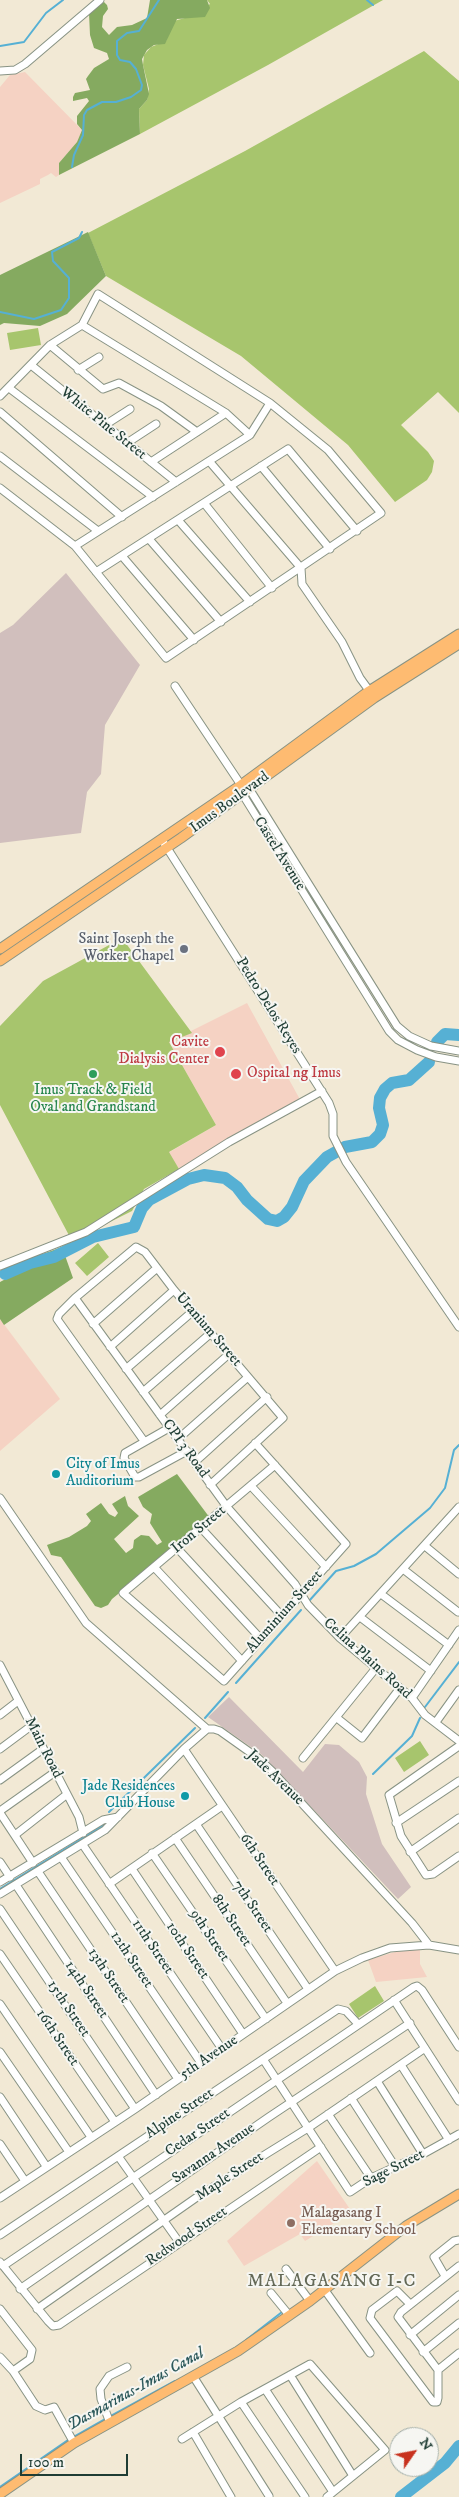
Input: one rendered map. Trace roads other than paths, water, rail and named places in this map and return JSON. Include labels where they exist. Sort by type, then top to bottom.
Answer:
[{"type":"main road","name":"Imus Boulevard","points":[[0,961],[165,844],[241,785],[459,634]]},
{"type":"main road","name":"Imus Boulevard","points":[[0,949],[246,792],[372,694],[459,644]]},
{"type":"main road","points":[[0,2494],[74,2443],[238,2351],[310,2301],[406,2226],[459,2194]]},
{"type":"street","points":[[0,71],[20,68],[100,0]]},
{"type":"street","points":[[0,396],[50,345],[82,325],[98,294],[270,403],[328,450],[382,513],[166,658],[75,546],[0,488]]},
{"type":"street","points":[[82,325],[226,413],[250,435]]},
{"type":"street","points":[[50,345],[103,389],[120,383],[161,406],[198,432]]},
{"type":"street","points":[[78,370],[99,357]]},
{"type":"street","name":"White Pine Street","points":[[31,366],[176,482]]},
{"type":"street","points":[[9,388],[153,497]]},
{"type":"street","points":[[75,546],[250,435],[270,403]]},
{"type":"street","points":[[105,425],[130,409]]},
{"type":"street","points":[[0,412],[122,517]]},
{"type":"street","points":[[151,462],[226,413]]},
{"type":"street","points":[[127,443],[156,424]]},
{"type":"street","points":[[96,572],[288,449],[357,530]]},
{"type":"street","points":[[0,456],[98,531]]},
{"type":"street","points":[[209,461],[301,568],[302,584],[342,642],[360,678],[372,694]]},
{"type":"street","points":[[260,466],[330,549]]},
{"type":"street","points":[[204,503],[272,588]]},
{"type":"street","points":[[178,520],[250,602]]},
{"type":"street","points":[[149,538],[220,622]]},
{"type":"street","points":[[122,556],[194,640]]},
{"type":"street","points":[[175,686],[241,785]]},
{"type":"street","name":"Castel Avenue","points":[[241,785],[397,1026],[409,1036],[431,1046],[459,1051]]},
{"type":"street","name":"Castel Avenue","points":[[246,792],[391,1034],[401,1042],[429,1055],[459,1061]]},
{"type":"street","name":"Pedro Delos Reyes","points":[[165,844],[322,1091],[333,1114],[332,1128],[336,1143],[366,1194],[459,1327]]},
{"type":"street","points":[[0,1266],[86,1232],[229,1142],[322,1091]]},
{"type":"street","name":"Uranium Street","points":[[76,1298],[132,1249],[142,1249],[192,1312],[283,1418],[256,1443]]},
{"type":"street","points":[[94,1324],[157,1268]]},
{"type":"street","points":[[110,1347],[174,1290]]},
{"type":"street","points":[[76,1298],[59,1314],[57,1319],[144,1441]]},
{"type":"street","name":"CPI 3 Road","points":[[76,1298],[210,1485],[302,1594]]},
{"type":"street","points":[[126,1369],[192,1312]]},
{"type":"street","points":[[143,1392],[211,1333]]},
{"type":"street","points":[[160,1415],[229,1354]]},
{"type":"street","points":[[178,1439],[248,1377]]},
{"type":"street","points":[[195,1462],[267,1398]]},
{"type":"street","points":[[170,1428],[124,1454],[135,1477],[139,1477],[187,1451]]},
{"type":"street","points":[[210,1485],[256,1443],[275,1465]]},
{"type":"street","name":"Iron Street","points":[[224,1681],[123,1593],[275,1465]]},
{"type":"street","name":"Aluminium Street","points":[[224,1681],[346,1544],[275,1465]]},
{"type":"street","points":[[251,1486],[326,1567]]},
{"type":"street","name":"Jade Avenue","points":[[0,1498],[86,1623],[207,1729],[220,1731],[265,1764],[412,1923],[428,1945]]},
{"type":"street","points":[[340,1638],[459,1507]]},
{"type":"street","points":[[201,1528],[282,1616]]},
{"type":"street","points":[[424,1546],[459,1574]]},
{"type":"street","points":[[177,1548],[261,1639]]},
{"type":"street","points":[[154,1567],[242,1661]]},
{"type":"street","points":[[403,1568],[459,1613]]},
{"type":"street","name":"Celina Plains Road","points":[[302,1594],[308,1605],[340,1638],[412,1698],[422,1712],[459,1741]]},
{"type":"street","points":[[381,1594],[449,1645]]},
{"type":"street","points":[[360,1617],[431,1671]]},
{"type":"street","points":[[412,1698],[459,1630]]},
{"type":"street","name":"Main Road","points":[[0,1665],[3,1678],[18,1701],[55,1772],[78,1817],[83,1833]]},
{"type":"street","points":[[303,1758],[376,1668]]},
{"type":"street","points":[[337,1718],[362,1738],[400,1688]]},
{"type":"street","points":[[436,1722],[459,1690]]},
{"type":"street","points":[[451,1700],[459,1706]]},
{"type":"street","points":[[0,1715],[18,1701]]},
{"type":"street","points":[[0,1749],[31,1726]]},
{"type":"street","points":[[0,1894],[39,1873],[105,1830],[184,1749],[207,1729]]},
{"type":"street","points":[[459,1746],[389,1796],[396,1823],[410,1852],[423,1872],[428,1876],[459,1856]]},
{"type":"street","points":[[0,1780],[43,1749]]},
{"type":"street","name":"6th Street","points":[[184,1749],[335,1971]]},
{"type":"street","points":[[33,1863],[0,1812],[55,1772]]},
{"type":"street","points":[[396,1823],[459,1781]]},
{"type":"street","points":[[15,1835],[66,1795]]},
{"type":"street","points":[[109,1884],[222,1806]]},
{"type":"street","points":[[0,1882],[106,1819],[118,1817]]},
{"type":"street","points":[[410,1852],[459,1818]]},
{"type":"street","name":"7th Street","points":[[196,1824],[308,1989]]},
{"type":"street","name":"8th Street","points":[[175,1838],[286,2003]]},
{"type":"street","name":"11th Street","points":[[83,1845],[222,2049]]},
{"type":"street","name":"9th Street","points":[[152,1853],[266,2019]]},
{"type":"street","name":"12th Street","points":[[61,1857],[201,2063]]},
{"type":"street","points":[[0,1862],[10,1877]]},
{"type":"street","name":"10th Street","points":[[132,1868],[243,2034]]},
{"type":"street","name":"13th Street","points":[[39,1873],[178,2079]]},
{"type":"street","name":"14th Street","points":[[16,1885],[156,2095]]},
{"type":"street","name":"15th Street","points":[[0,1909],[135,2109]]},
{"type":"street","points":[[428,1945],[459,1950]]},
{"type":"street","name":"5th Avenue","points":[[1,2194],[156,2095],[266,2019],[286,2003],[335,1971],[362,1958],[390,1948],[428,1945]]},
{"type":"street","name":"16th Street","points":[[0,1954],[115,2122]]},
{"type":"street","points":[[459,2047],[419,1987],[414,1987],[394,2000],[459,2102]]},
{"type":"street","name":"Cedar Street","points":[[1,2264],[394,2000]]},
{"type":"street","points":[[0,2004],[91,2137]]},
{"type":"street","name":"Alpine Street","points":[[0,2234],[338,2009],[346,2011],[358,2024]]},
{"type":"street","name":"Savanna Avenue","points":[[20,2288],[410,2023]]},
{"type":"street","name":"Maple Street","points":[[37,2308],[164,2220],[308,2128],[426,2048]]},
{"type":"street","points":[[0,2052],[69,2152]]},
{"type":"street","points":[[263,2058],[321,2147]]},
{"type":"street","points":[[401,2065],[449,2140]]},
{"type":"street","points":[[377,2081],[423,2154]]},
{"type":"street","points":[[0,2098],[46,2166]]},
{"type":"street","points":[[351,2098],[396,2168]]},
{"type":"street","points":[[328,2114],[371,2178]]},
{"type":"street","name":"Sage Street","points":[[321,2147],[350,2192],[371,2178],[396,2168],[459,2134]]},
{"type":"street","points":[[0,2144],[25,2180]]},
{"type":"street","name":"Redwood Street","points":[[37,2308],[53,2326],[62,2323],[321,2147]]},
{"type":"street","points":[[118,2156],[179,2242]]},
{"type":"street","points":[[445,2276],[434,2257],[459,2240]]},
{"type":"street","points":[[1,2264],[37,2308]]},
{"type":"street","points":[[410,2304],[397,2291],[372,2310],[370,2318],[421,2388],[435,2403],[438,2398],[438,2370],[398,2317],[410,2304],[459,2266]]},
{"type":"street","points":[[286,2269],[310,2301]]},
{"type":"street","points":[[324,2290],[370,2353]]},
{"type":"street","points":[[271,2293],[289,2316]]},
{"type":"street","points":[[410,2335],[459,2294]]},
{"type":"street","points":[[0,2309],[32,2350],[30,2358],[13,2371]]},
{"type":"street","points":[[423,2352],[459,2324]]},
{"type":"street","points":[[438,2370],[459,2353]]},
{"type":"street","points":[[0,2357],[13,2371],[36,2406],[44,2410],[54,2407],[74,2443]]},
{"type":"street","points":[[182,2439],[241,2402],[310,2364],[385,2450],[330,2495],[265,2389]]},
{"type":"street","points":[[110,2422],[101,2398],[100,2389],[109,2376],[127,2367]]},
{"type":"street","points":[[290,2375],[353,2476]]},
{"type":"street","points":[[193,2376],[217,2417],[269,2496]]},
{"type":"street","points":[[241,2402],[305,2497]]},
{"type":"street","points":[[192,2432],[231,2497]]},
{"type":"waterway","points":[[0,46],[24,42],[46,13],[63,0]]},
{"type":"waterway","points":[[72,167],[74,155],[83,135],[84,115],[87,110],[102,102],[116,102],[131,97],[141,90],[142,85],[136,69],[130,62],[120,60],[117,55],[117,41],[127,33],[139,31],[159,0]]},
{"type":"waterway","points":[[367,0],[373,5]]},
{"type":"waterway","points":[[0,312],[34,319],[61,310],[69,298],[69,278],[53,261],[52,252],[79,238],[82,232]]},
{"type":"waterway","points":[[437,1042],[445,1034],[459,1035]]},
{"type":"waterway","points":[[5,1274],[30,1263],[54,1257],[93,1237],[134,1227],[142,1208],[149,1200],[188,1179],[204,1175],[225,1178],[237,1187],[247,1200],[268,1219],[277,1221],[284,1217],[292,1207],[304,1181],[327,1157],[345,1147],[372,1142],[380,1134],[383,1125],[379,1108],[380,1098],[385,1089],[392,1083],[409,1080],[429,1062]]},
{"type":"waterway","points":[[309,1601],[336,1571],[354,1566],[376,1554],[430,1508],[445,1488],[454,1450],[459,1445]]},
{"type":"waterway","points":[[236,1683],[301,1610]]},
{"type":"waterway","points":[[425,1707],[459,1662]]},
{"type":"waterway","points":[[205,1718],[228,1692]]},
{"type":"waterway","points":[[373,1774],[412,1736],[420,1718]]},
{"type":"waterway","points":[[109,1812],[195,1728]]},
{"type":"waterway","points":[[0,1889],[104,1825]]},
{"type":"waterway","name":"Dasmarinas-Imus Canal","points":[[246,2340],[282,2312]]},
{"type":"waterway","name":"Dasmarinas-Imus Canal","points":[[109,2417],[175,2381]]},
{"type":"waterway","name":"Dasmarinas-Imus Canal","points":[[0,2487],[68,2440],[105,2419]]},
{"type":"waterway","points":[[401,2497],[445,2463],[459,2446]]},
{"type":"place","name":"Saint Joseph the Worker Chapel","points":[[184,949]]},
{"type":"place","name":"Cavite Dialysis Center","points":[[220,1052]]},
{"type":"place","name":"Imus Track & Field Oval and Grandstand","points":[[93,1074]]},
{"type":"place","name":"Ospital ng Imus","points":[[236,1074]]},
{"type":"place","name":"City of Imus Auditorium","points":[[56,1474]]},
{"type":"place","name":"Jade Residences Club House","points":[[185,1796]]},
{"type":"place","name":"Malagasang I Elementary School","points":[[291,2223]]},
{"type":"district","name":"MALAGASANG I-C","points":[[332,2282]]}]
